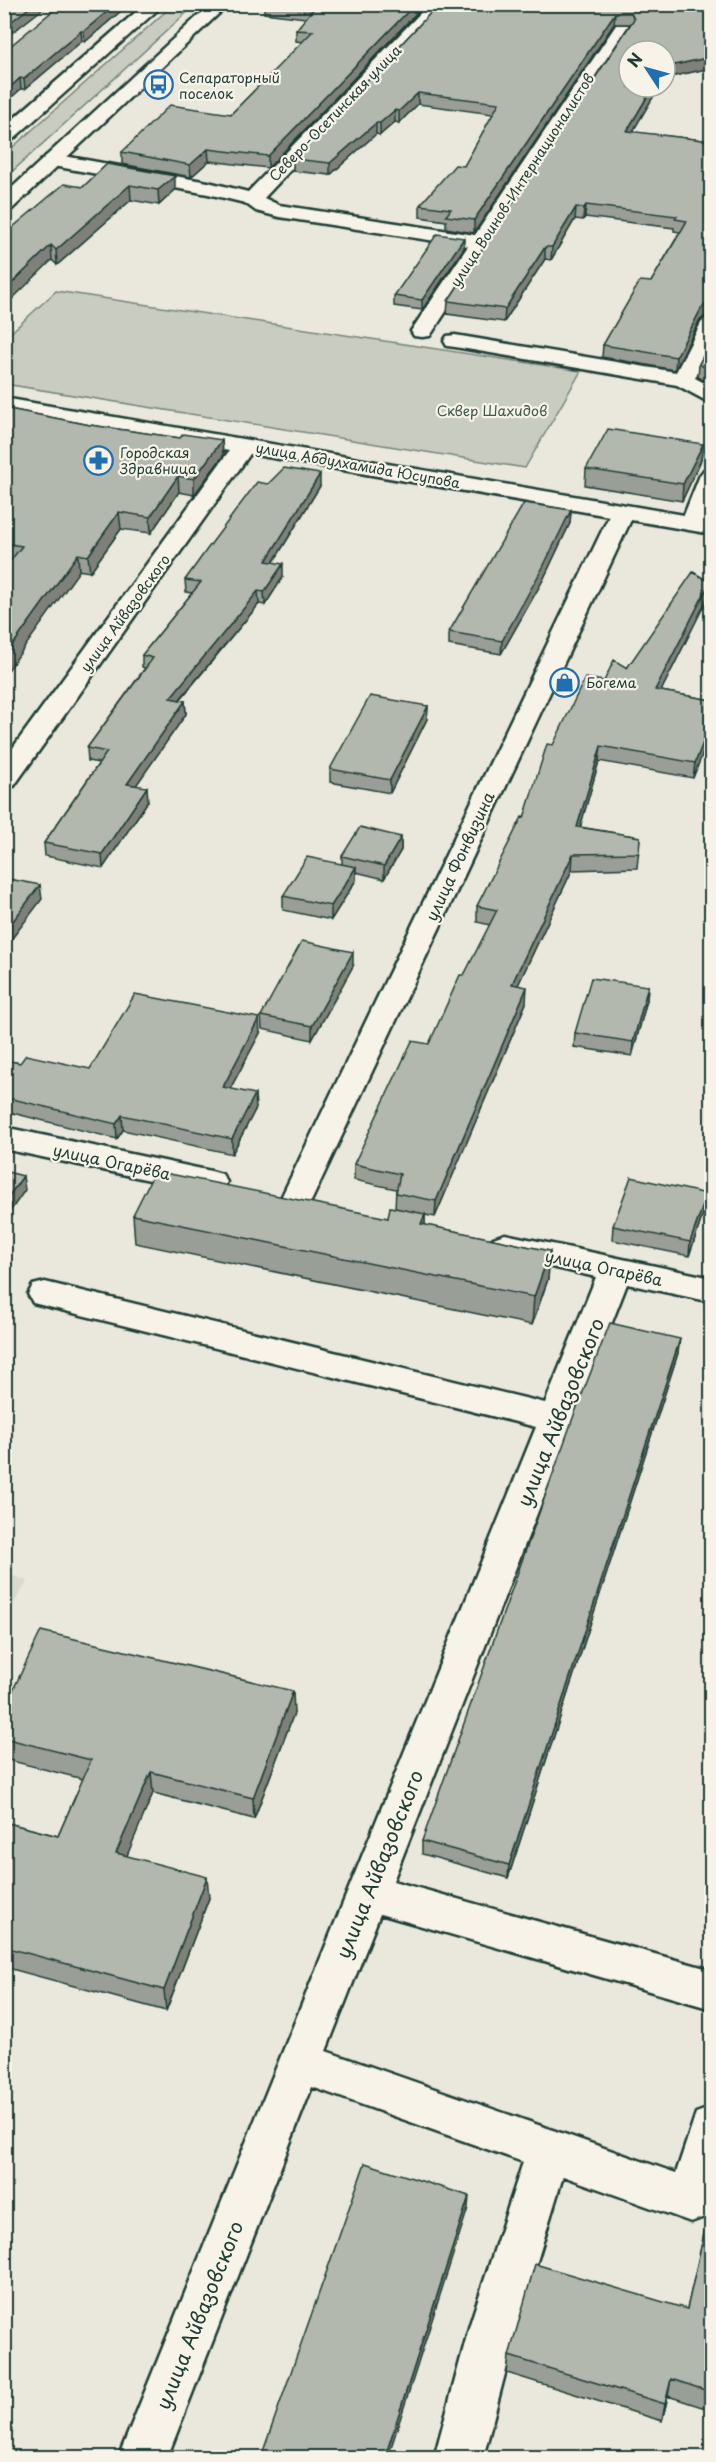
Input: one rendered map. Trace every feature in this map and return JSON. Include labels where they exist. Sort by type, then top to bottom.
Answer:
[{"type":"street","points":[[4,137],[156,4]]},
{"type":"street","points":[[4,206],[221,4]]},
{"type":"street","name":"Северо-Осетинская улица","points":[[252,199],[439,4]]},
{"type":"street","name":"улица Воинов-Интернационалистов","points":[[422,331],[622,29]]},
{"type":"street","points":[[53,160],[208,188],[252,199],[263,207],[279,211],[481,242]]},
{"type":"street","points":[[682,380],[711,323]]},
{"type":"street","points":[[455,341],[682,380],[711,397]]},
{"type":"street","name":"улица Абдулхамида Юсупова","points":[[4,405],[702,525]]},
{"type":"street","name":"улица Айвазовского","points":[[4,780],[245,445]]},
{"type":"street","points":[[702,525],[711,475]]},
{"type":"street","name":"улица Фонвизина","points":[[330,1208],[284,1198],[623,512]]},
{"type":"street","name":"улица Огарёва","points":[[4,1138],[237,1188]]},
{"type":"street","name":"улица Огарёва","points":[[479,1240],[711,1290]]},
{"type":"street","name":"улица Айвазовского","points":[[142,2457],[616,1270]]},
{"type":"street","points":[[45,1294],[557,1419]]},
{"type":"street","points":[[368,1892],[711,1990]]},
{"type":"street","points":[[300,2062],[691,2199],[711,2128]]},
{"type":"street","points":[[458,2457],[495,2324],[549,2150]]},
{"type":"shaded area","points":[[4,1573],[28,1581],[5,1617]]},
{"type":"green space","points":[[173,5],[195,5],[5,178],[5,154]]},
{"type":"green space","name":"Сквер Шахидов","points":[[56,291],[581,371],[525,468],[5,384],[5,338]]},
{"type":"building","points":[[12,4],[34,4],[4,27],[4,9]]},
{"type":"building","points":[[61,4],[116,4],[4,93],[4,47],[9,47]]},
{"type":"building","points":[[285,4],[415,4],[268,156],[208,149],[190,165],[122,152],[170,105],[231,114],[313,31],[296,30],[314,8]]},
{"type":"building","points":[[439,4],[711,4],[711,57],[677,64],[677,39],[621,39],[634,19],[631,13],[615,13],[474,220],[446,216],[451,209],[420,205],[455,165],[464,166],[499,103],[418,93],[399,111],[395,110],[380,123],[376,123],[330,163],[293,159]]},
{"type":"building","points":[[617,45],[617,99],[646,99],[627,131],[711,141],[711,303],[701,309],[676,357],[603,345],[640,281],[651,282],[687,221],[675,219],[677,216],[586,205],[584,208],[576,207],[552,247],[545,247],[505,309],[448,301]]},
{"type":"building","points":[[107,164],[175,176],[158,190],[130,185],[56,250],[51,245],[4,291],[4,226],[13,227],[64,184],[83,187]]},
{"type":"building","points":[[437,234],[464,238],[422,300],[394,296]]},
{"type":"building","points":[[711,341],[711,369],[699,364]]},
{"type":"building","points":[[4,408],[90,425],[180,438],[183,434],[222,440],[194,479],[178,476],[150,517],[119,512],[88,556],[78,554],[4,657],[4,569],[22,546],[4,543]]},
{"type":"building","points":[[608,429],[703,444],[683,484],[586,469]]},
{"type":"building","points":[[284,468],[320,474],[266,561],[283,564],[264,592],[258,591],[170,698],[185,701],[127,784],[147,787],[102,854],[44,843],[107,752],[87,748],[153,658],[142,655],[201,582],[185,580],[257,482],[268,484]]},
{"type":"building","points":[[524,503],[571,510],[502,641],[449,632]]},
{"type":"building","points":[[693,572],[710,582],[655,690],[711,700],[711,722],[695,763],[601,746],[577,827],[640,837],[639,853],[573,854],[512,984],[527,987],[436,1201],[396,1193],[400,1174],[354,1164],[412,1041],[429,1044],[460,975],[464,975],[497,910],[477,906],[522,817],[524,818],[547,744],[553,745],[585,678],[604,681],[614,660],[627,668]]},
{"type":"building","points":[[370,696],[428,706],[390,780],[330,769]]},
{"type":"building","points":[[360,827],[401,837],[384,866],[342,856]]},
{"type":"building","points":[[307,857],[356,867],[331,906],[283,896]]},
{"type":"building","points":[[4,878],[40,885],[4,933]]},
{"type":"building","points":[[302,941],[353,952],[312,1026],[261,1016]]},
{"type":"building","points":[[591,978],[648,986],[633,1042],[575,1033]]},
{"type":"building","points":[[135,994],[259,1018],[223,1087],[255,1094],[232,1139],[122,1115],[116,1124],[4,1097],[4,1060],[20,1063],[26,1055],[90,1069]]},
{"type":"building","points":[[4,1171],[23,1176],[4,1203]]},
{"type":"building","points":[[155,1171],[388,1218],[390,1207],[425,1214],[421,1224],[550,1251],[534,1297],[133,1215]]},
{"type":"building","points":[[631,1177],[707,1194],[690,1242],[613,1226]]},
{"type":"building","points":[[610,1323],[680,1339],[509,1865],[422,1841],[574,1415]]},
{"type":"building","points":[[41,1631],[293,1691],[253,1798],[151,1772],[116,1853],[207,1877],[164,1990],[4,1947],[4,1822],[58,1836],[91,1760],[4,1738],[4,1709]]},
{"type":"building","points":[[365,2163],[469,2196],[385,2457],[261,2457]]},
{"type":"building","points":[[711,2203],[711,2392],[671,2379],[665,2404],[509,2356],[535,2264],[687,2309]]},
{"type":"place","name":"Сепараторный поселок","points":[[158,85]]},
{"type":"place","name":"Городская Здравница","points":[[99,460]]},
{"type":"place","name":"Богема","points":[[565,682]]}]
